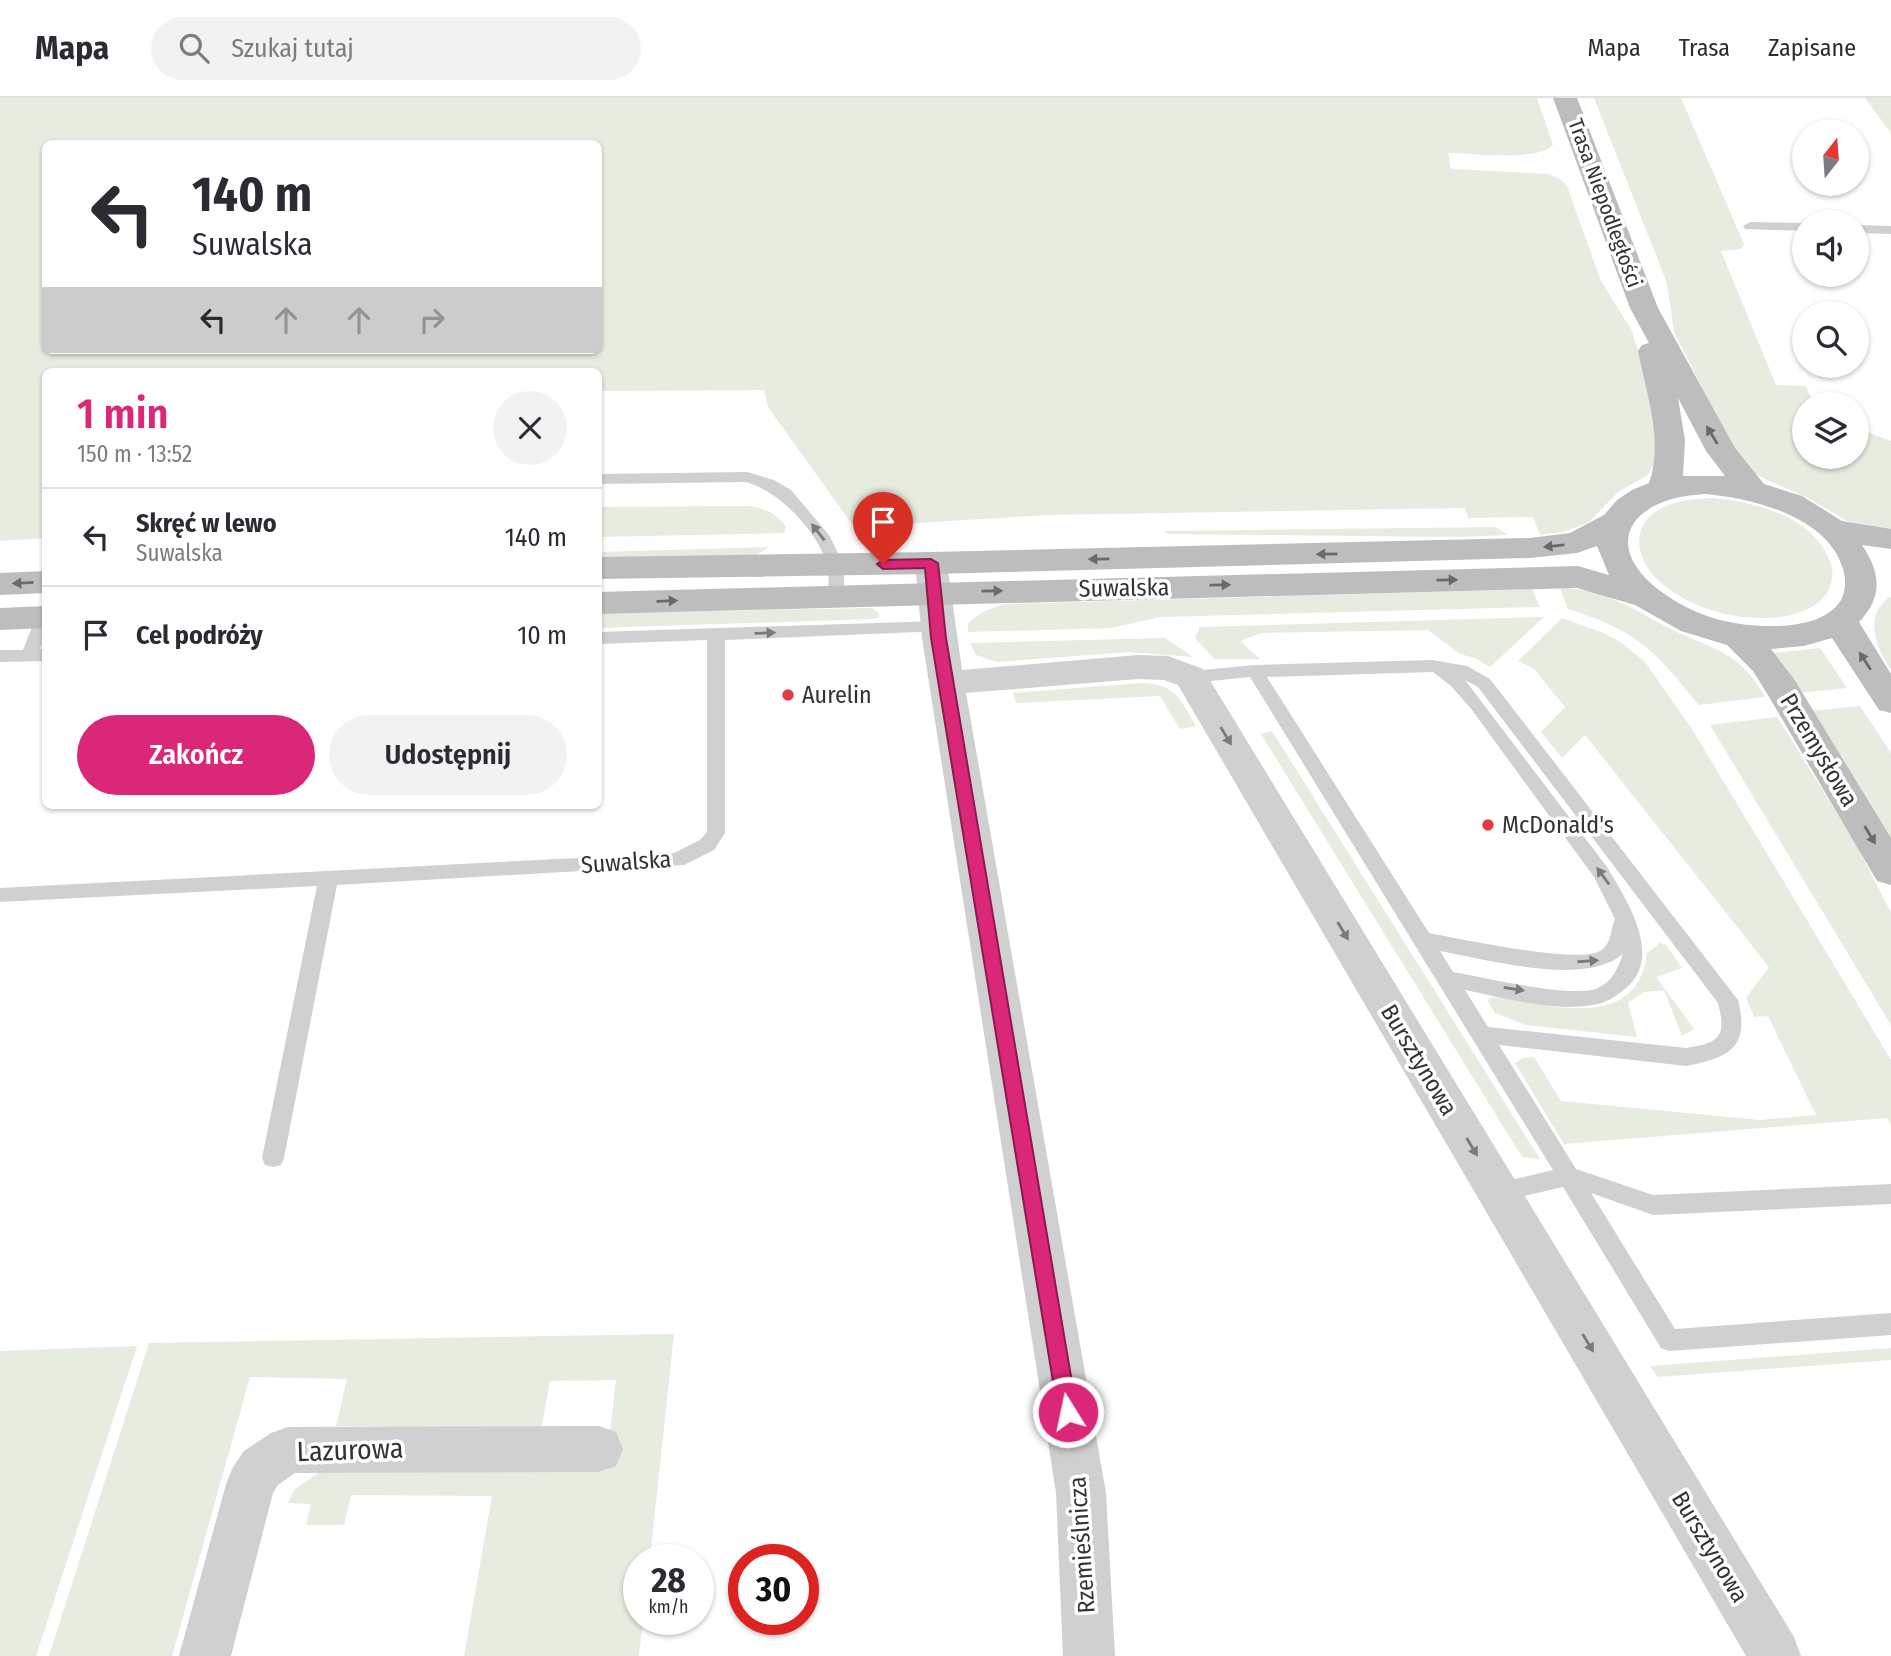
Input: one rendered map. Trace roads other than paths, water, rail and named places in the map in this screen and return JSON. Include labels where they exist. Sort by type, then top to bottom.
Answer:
[{"type":"main road","name":"Trasa Niepodległości","points":[[1566,98],[1644,308],[1715,441],[1752,490]]},
{"type":"main road","name":"Trasa Niepodległości","points":[[1644,308],[1664,409],[1670,458],[1670,476],[1663,489]]},
{"type":"main road","name":"Suwalska","points":[[934,594],[1553,547],[1577,543],[1616,522],[1627,508],[1643,497],[1663,489],[1705,484],[1752,490],[1796,506],[1833,530]]},
{"type":"main road","points":[[1616,522],[1612,533],[1615,559],[1622,572],[1646,597],[1673,614],[1704,628],[1739,636],[1797,636],[1821,630],[1841,620],[1856,604],[1876,581],[1859,567],[1849,548],[1833,530]]},
{"type":"main road","points":[[1833,530],[1891,539]]},
{"type":"main road","name":"Suwalska","points":[[602,568],[835,580],[934,594],[1578,577],[1646,597]]},
{"type":"main road","name":"Suwalska","points":[[602,603],[835,580]]},
{"type":"main road","points":[[0,584],[42,582]]},
{"type":"main road","points":[[0,619],[42,617]]},
{"type":"main road","points":[[1841,620],[1846,633],[1891,701]]},
{"type":"main road","name":"Przemysłowa","points":[[1739,636],[1765,663],[1782,688],[1891,871]]},
{"type":"street","name":"Rzemieślnicza","points":[[934,594],[946,683],[1081,1493],[1089,1656]]},
{"type":"street","points":[[946,683],[1138,667],[1168,668],[1191,677]]},
{"type":"street","name":"Bursztynowa","points":[[1191,677],[1775,1656]]},
{"type":"street","name":"Lazurowa","points":[[205,1656],[251,1484],[261,1468],[288,1450],[600,1449]]},
{"type":"lane","points":[[1750,226],[1792,227]]},
{"type":"lane","points":[[1869,229],[1891,230]]},
{"type":"lane","points":[[602,479],[747,477],[768,483],[785,493],[824,539],[835,580]]},
{"type":"lane","points":[[602,638],[716,634],[934,594]]},
{"type":"lane","points":[[0,656],[37,655],[42,631]]},
{"type":"lane","name":"Suwalska","points":[[0,895],[677,860],[708,845],[716,833],[716,634]]},
{"type":"lane","points":[[1432,666],[1457,682],[1478,706],[1616,893],[1633,948],[1627,976],[1604,994],[1574,999],[1447,979]]},
{"type":"lane","points":[[1191,677],[1255,671],[1432,666],[1461,670],[1484,683],[1728,1000],[1735,1023],[1728,1040],[1711,1053],[1686,1057],[1482,1035]]},
{"type":"lane","points":[[1255,671],[1669,1340],[1891,1324]]},
{"type":"lane","points":[[273,1158],[328,879]]},
{"type":"lane","points":[[1423,940],[1571,962],[1601,960],[1620,943],[1624,915]]},
{"type":"lane","points":[[1498,1192],[1569,1176],[1653,1205],[1891,1194]]},
{"type":"place","name":"Aurelin","points":[[788,695]]},
{"type":"place","name":"McDonald's","points":[[1488,825]]}]
